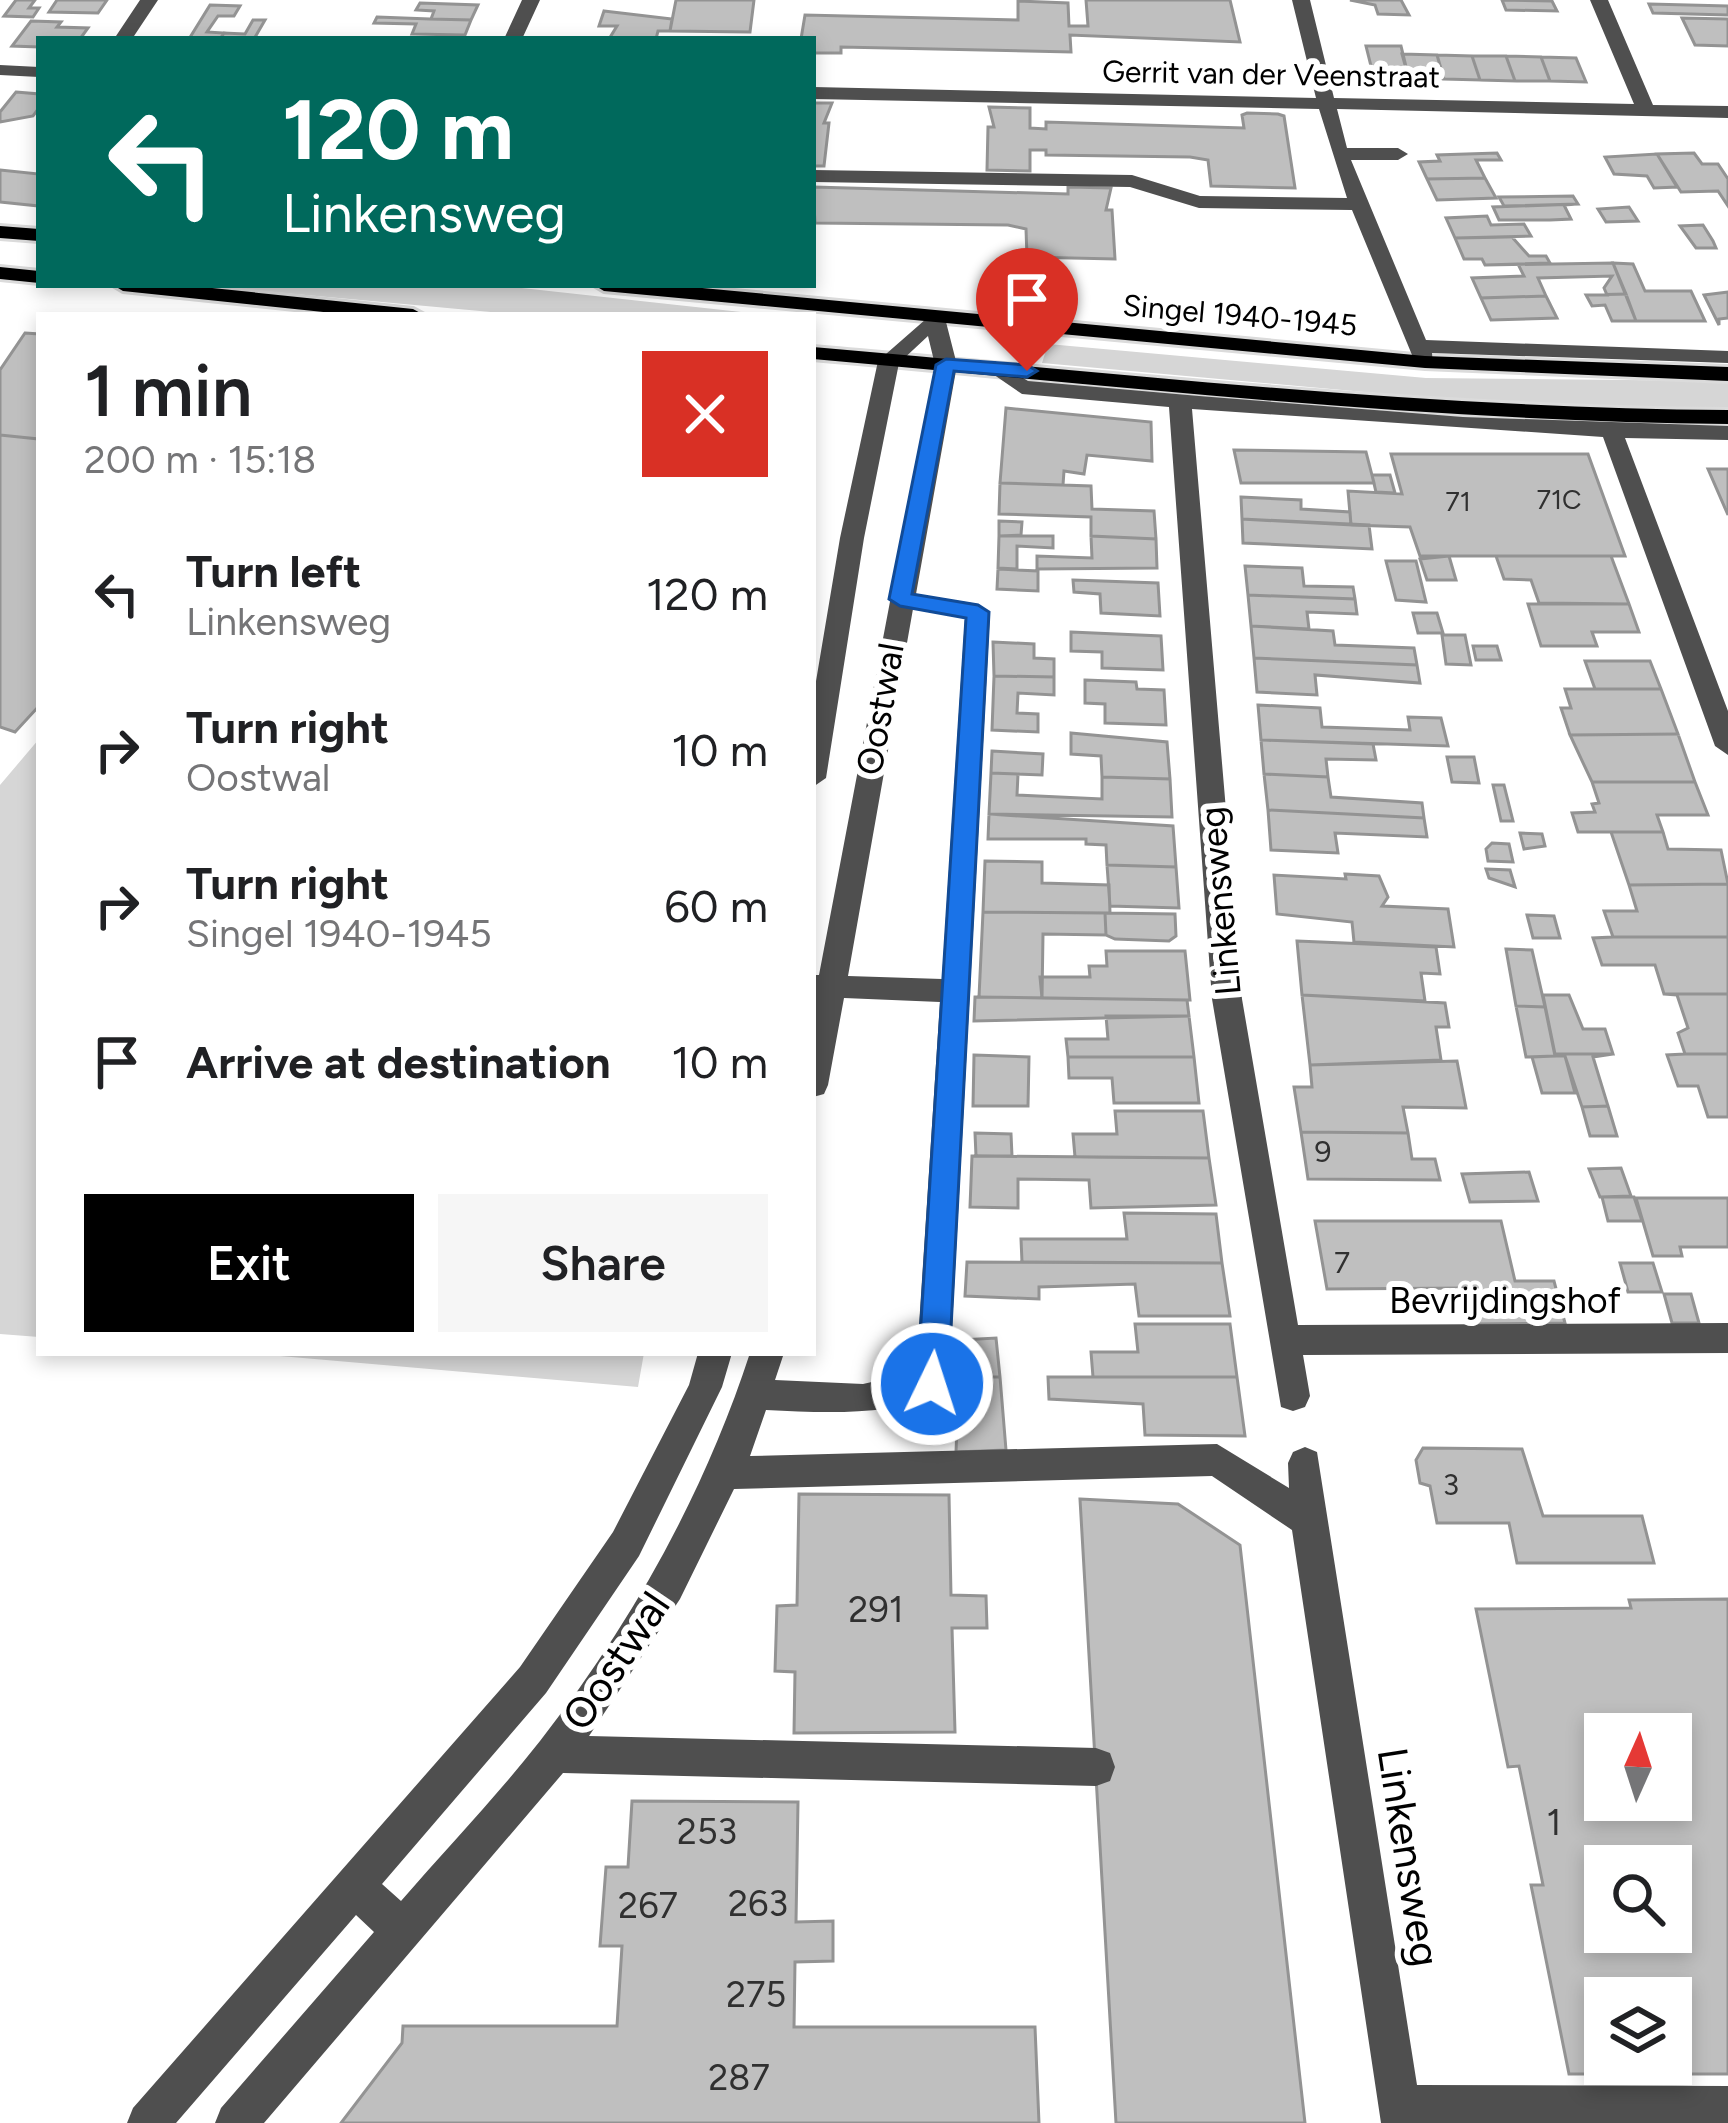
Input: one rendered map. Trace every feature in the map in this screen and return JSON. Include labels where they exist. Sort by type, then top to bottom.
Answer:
[{"type":"main road","points":[[0,232],[36,236]]},
{"type":"main road","points":[[0,273],[36,277]]},
{"type":"main road","points":[[152,288],[383,312]]},
{"type":"main road","name":"Singel 1940-1945","points":[[634,288],[934,318],[1728,374]]},
{"type":"main road","points":[[816,353],[1404,404],[1596,416],[1728,417]]},
{"type":"street","points":[[125,36],[149,0]]},
{"type":"street","points":[[514,36],[531,0]]},
{"type":"street","points":[[1300,0],[1339,154],[1423,354]]},
{"type":"street","points":[[1599,0],[1646,111]]},
{"type":"street","points":[[0,70],[36,72]]},
{"type":"street","name":"Gerrit van der Veenstraat","points":[[816,93],[1728,112]]},
{"type":"street","points":[[1339,154],[1398,154]]},
{"type":"street","points":[[816,176],[1132,181],[1199,202],[1358,204]]},
{"type":"street","points":[[889,361],[934,318]]},
{"type":"street","name":"Oostwal","points":[[816,1043],[820,987],[946,365],[934,318]]},
{"type":"street","name":"Singel 1940-1945","points":[[1423,354],[1728,357]]},
{"type":"street","name":"Oostwal","points":[[816,760],[852,538],[889,361]]},
{"type":"street","points":[[995,368],[1022,387],[1476,427],[1728,433]]},
{"type":"street","name":"Linkensweg","points":[[1180,401],[1227,999],[1293,1396]]},
{"type":"street","points":[[1612,432],[1728,746]]},
{"type":"street","points":[[754,1394],[863,1399],[932,1384],[978,612],[900,599]]},
{"type":"street","points":[[1699,672],[1728,673]]},
{"type":"street","points":[[820,987],[957,991]]},
{"type":"street","name":"Bevrijdingshof","points":[[1282,1340],[1728,1338]]},
{"type":"street","name":"Oostwal","points":[[148,2123],[533,1680],[626,1544],[705,1388],[714,1356]]},
{"type":"street","name":"Oostwal","points":[[236,2123],[554,1754],[667,1587],[724,1473],[766,1356]]},
{"type":"street","points":[[724,1473],[835,1474],[1217,1460],[1308,1521]]},
{"type":"street","name":"Linkensweg","points":[[1305,1463],[1308,1521],[1401,2114]]},
{"type":"street","points":[[554,1754],[1096,1767]]},
{"type":"street","points":[[354,1886],[400,1928]]},
{"type":"street","points":[[1401,2114],[1728,2107]]},
{"type":"shaded area","points":[[228,288],[521,288],[741,312],[492,312]]},
{"type":"shaded area","points":[[1048,344],[1426,378],[1728,381],[1728,410],[1453,400],[1042,363]]},
{"type":"shaded area","points":[[36,743],[36,1337],[0,1334],[0,785]]},
{"type":"shaded area","points":[[279,1356],[643,1356],[638,1387]]},
{"type":"building","points":[[16,0],[35,0],[29,8],[39,8],[33,17],[4,16]]},
{"type":"building","points":[[57,0],[107,0],[98,13],[49,12]]},
{"type":"building","points":[[676,0],[754,0],[750,32],[670,31]]},
{"type":"building","points":[[1086,0],[1230,0],[1240,42],[1070,35],[1071,52],[841,47],[841,53],[816,53],[816,36],[802,36],[805,15],[1018,20],[1018,1],[1068,3],[1069,26],[1088,26]]},
{"type":"building","points":[[1350,0],[1401,0],[1409,15],[1378,14],[1375,5]]},
{"type":"building","points":[[1502,0],[1552,1],[1557,11],[1506,10]]},
{"type":"building","points":[[420,3],[478,5],[471,20],[431,19],[434,11],[416,10]]},
{"type":"building","points":[[1649,4],[1728,6],[1728,15],[1653,13]]},
{"type":"building","points":[[210,5],[240,6],[234,16],[218,16],[207,32],[224,33],[222,36],[191,36]]},
{"type":"building","points":[[604,11],[672,19],[670,31],[658,31],[657,36],[611,36],[617,26],[599,26]]},
{"type":"building","points":[[377,17],[471,20],[465,35],[412,34],[416,24],[374,23]]},
{"type":"building","points":[[1682,18],[1728,19],[1728,46],[1695,45]]},
{"type":"building","points":[[253,20],[265,20],[256,36],[222,36],[245,34]]},
{"type":"building","points":[[31,21],[88,28],[82,36],[36,36],[36,47],[12,46]]},
{"type":"building","points":[[1366,46],[1401,46],[1409,79],[1374,78]]},
{"type":"building","points":[[1402,54],[1437,55],[1444,79],[1409,79]]},
{"type":"building","points":[[1437,55],[1472,56],[1480,80],[1444,79]]},
{"type":"building","points":[[1472,56],[1506,56],[1515,81],[1480,80]]},
{"type":"building","points":[[1506,56],[1541,57],[1550,81],[1515,81]]},
{"type":"building","points":[[1541,57],[1576,58],[1586,82],[1550,81]]},
{"type":"building","points":[[16,92],[36,94],[33,116],[0,122],[0,112]]},
{"type":"building","points":[[816,103],[832,103],[824,123],[829,123],[824,166],[816,166]]},
{"type":"building","points":[[989,107],[1030,108],[1030,128],[1046,129],[1046,122],[1244,128],[1242,115],[1278,114],[1284,116],[1295,188],[1211,186],[1208,160],[1190,157],[1046,155],[1046,150],[1030,150],[1030,171],[987,170],[988,127],[994,127]]},
{"type":"building","points":[[1497,153],[1501,160],[1476,160],[1485,178],[1427,179],[1419,162],[1440,161],[1437,155]]},
{"type":"building","points":[[1694,153],[1702,164],[1718,164],[1728,179],[1728,206],[1718,191],[1681,192],[1657,154]]},
{"type":"building","points":[[1657,154],[1677,187],[1654,188],[1647,176],[1614,174],[1605,157]]},
{"type":"building","points":[[0,170],[36,174],[36,206],[0,202]]},
{"type":"building","points":[[1485,178],[1496,198],[1437,200],[1427,179]]},
{"type":"building","points":[[816,187],[1068,194],[1068,187],[1111,188],[1106,210],[1112,210],[1115,259],[1027,257],[1026,229],[816,223]]},
{"type":"building","points":[[1573,196],[1578,204],[1504,206],[1499,197]]},
{"type":"building","points":[[1578,204],[1564,205],[1571,219],[1550,220],[1499,220],[1493,207]]},
{"type":"building","points":[[1629,207],[1638,221],[1606,222],[1598,209]]},
{"type":"building","points":[[1487,216],[1491,225],[1524,224],[1531,236],[1455,238],[1446,218]]},
{"type":"building","points":[[1703,225],[1716,248],[1696,248],[1680,226]]},
{"type":"building","points":[[1512,237],[1529,256],[1546,256],[1550,263],[1485,265],[1482,259],[1464,259],[1455,238]]},
{"type":"building","points":[[1613,263],[1633,264],[1645,291],[1691,291],[1705,321],[1636,321]]},
{"type":"building","points":[[1613,263],[1626,294],[1607,294],[1604,288],[1612,276],[1538,278],[1546,296],[1481,298],[1472,278],[1524,276],[1518,264]]},
{"type":"building","points":[[1728,292],[1728,318],[1719,319],[1719,325],[1704,295]]},
{"type":"building","points":[[1626,294],[1636,321],[1612,321],[1605,305],[1592,306],[1586,295]]},
{"type":"building","points":[[1546,296],[1557,318],[1491,320],[1481,298]]},
{"type":"building","points":[[25,333],[36,334],[36,439],[0,435],[0,370]]},
{"type":"building","points":[[1006,408],[1151,422],[1152,461],[1087,455],[1084,474],[1064,471],[1063,485],[1000,483]]},
{"type":"building","points":[[0,435],[36,439],[36,709],[15,732],[0,727]]},
{"type":"building","points":[[1234,450],[1366,452],[1374,483],[1241,483]]},
{"type":"building","points":[[1391,454],[1588,454],[1625,556],[1420,556],[1410,527],[1351,525],[1348,491],[1402,494]]},
{"type":"building","points":[[1708,469],[1728,469],[1728,515]]},
{"type":"building","points":[[1372,475],[1390,475],[1395,493],[1376,492]]},
{"type":"building","points":[[1000,483],[1091,486],[1092,509],[1154,511],[1156,539],[1091,536],[1091,517],[999,514]]},
{"type":"building","points":[[1241,497],[1301,500],[1301,509],[1350,512],[1351,525],[1242,519]]},
{"type":"building","points":[[1242,519],[1369,525],[1372,549],[1243,543]]},
{"type":"building","points":[[999,521],[1022,522],[1021,535],[999,536]]},
{"type":"building","points":[[999,536],[1053,536],[1053,548],[1017,546],[1017,569],[998,568]]},
{"type":"building","points":[[1091,536],[1156,539],[1157,568],[1037,569],[1037,556],[1092,558]]},
{"type":"building","points":[[1449,556],[1456,580],[1427,580],[1420,559]]},
{"type":"building","points":[[1496,556],[1611,556],[1629,604],[1539,603],[1531,580],[1504,579]]},
{"type":"building","points":[[1386,561],[1416,561],[1426,602],[1396,600]]},
{"type":"building","points":[[1245,566],[1302,568],[1304,586],[1353,587],[1355,599],[1248,595]]},
{"type":"building","points":[[998,569],[1038,571],[1038,591],[997,589]]},
{"type":"building","points":[[1073,580],[1158,583],[1160,616],[1101,613],[1100,594],[1074,592]]},
{"type":"building","points":[[1248,595],[1355,599],[1357,614],[1307,612],[1309,629],[1251,626]]},
{"type":"building","points":[[1528,604],[1629,604],[1639,632],[1592,632],[1597,646],[1541,646]]},
{"type":"building","points":[[1413,613],[1437,613],[1443,633],[1418,633]]},
{"type":"building","points":[[1251,626],[1333,631],[1335,645],[1414,648],[1417,665],[1254,658]]},
{"type":"building","points":[[1071,632],[1161,636],[1163,670],[1102,668],[1102,652],[1071,651]]},
{"type":"building","points":[[1442,635],[1465,635],[1471,665],[1446,664]]},
{"type":"building","points":[[993,642],[1034,644],[1034,658],[1054,659],[1054,677],[994,676]]},
{"type":"building","points":[[1473,646],[1497,646],[1501,660],[1476,660]]},
{"type":"building","points":[[1254,658],[1417,665],[1420,683],[1315,675],[1317,695],[1257,692]]},
{"type":"building","points":[[1585,661],[1650,661],[1661,689],[1595,689]]},
{"type":"building","points":[[994,676],[1054,677],[1054,695],[1018,693],[1017,713],[1038,714],[1038,732],[992,730]]},
{"type":"building","points":[[1085,680],[1136,682],[1137,689],[1164,690],[1166,725],[1105,723],[1105,704],[1085,703]]},
{"type":"building","points":[[1565,689],[1661,689],[1678,734],[1570,735],[1561,708],[1571,708]]},
{"type":"building","points":[[1258,705],[1320,708],[1322,727],[1410,730],[1408,717],[1441,718],[1448,746],[1261,740]]},
{"type":"building","points":[[1071,733],[1167,742],[1170,779],[1102,777],[1101,756],[1071,754]]},
{"type":"building","points":[[1678,734],[1695,782],[1592,782],[1570,735]]},
{"type":"building","points":[[1261,740],[1373,744],[1376,760],[1326,759],[1328,777],[1264,774]]},
{"type":"building","points":[[992,751],[1043,754],[1042,775],[991,773]]},
{"type":"building","points":[[1447,757],[1474,757],[1479,783],[1452,782]]},
{"type":"building","points":[[991,773],[1018,774],[1017,795],[1102,799],[1102,777],[1170,779],[1172,817],[989,814]]},
{"type":"building","points":[[1264,774],[1328,777],[1331,797],[1422,803],[1424,818],[1268,810]]},
{"type":"building","points":[[1592,782],[1695,782],[1708,815],[1657,815],[1663,832],[1578,832],[1572,813],[1595,812],[1592,804],[1599,803]]},
{"type":"building","points":[[1493,785],[1504,785],[1513,821],[1501,821]]},
{"type":"building","points":[[1268,810],[1424,818],[1427,837],[1335,833],[1338,853],[1271,850]]},
{"type":"building","points":[[989,814],[1173,826],[1176,867],[1107,865],[1106,845],[1086,844],[1086,839],[988,839]]},
{"type":"building","points":[[1611,832],[1663,832],[1668,849],[1721,850],[1728,884],[1629,885]]},
{"type":"building","points":[[1520,833],[1542,834],[1545,846],[1524,849]]},
{"type":"building","points":[[1492,843],[1509,844],[1513,862],[1488,861],[1486,849]]},
{"type":"building","points":[[985,861],[1042,862],[1042,883],[1109,885],[1110,913],[983,912]]},
{"type":"building","points":[[1107,865],[1176,867],[1179,908],[1110,906]]},
{"type":"building","points":[[1486,869],[1510,870],[1515,887],[1489,878]]},
{"type":"building","points":[[1345,874],[1379,876],[1388,897],[1382,906],[1448,909],[1454,947],[1354,942],[1352,922],[1277,914],[1274,875],[1346,879]]},
{"type":"building","points":[[1728,884],[1728,937],[1613,937],[1604,911],[1637,911],[1629,885]]},
{"type":"building","points":[[983,912],[1105,913],[1106,935],[1043,934],[1042,998],[979,997]]},
{"type":"building","points":[[1105,913],[1175,914],[1176,936],[1169,941],[1115,939],[1106,935]]},
{"type":"building","points":[[1527,915],[1554,916],[1560,938],[1533,938]]},
{"type":"building","points":[[1728,937],[1728,994],[1664,994],[1655,965],[1602,965],[1593,938]]},
{"type":"building","points":[[1297,941],[1436,947],[1440,974],[1421,973],[1425,1001],[1302,995]]},
{"type":"building","points":[[1506,949],[1532,950],[1545,1007],[1516,1006]]},
{"type":"building","points":[[1106,951],[1185,951],[1190,1000],[1042,998],[1040,977],[1090,977],[1089,966],[1107,966]]},
{"type":"building","points":[[1664,994],[1728,994],[1728,1054],[1685,1054],[1678,1033],[1688,1028],[1677,995]]},
{"type":"building","points":[[1302,995],[1445,1003],[1449,1027],[1436,1027],[1441,1060],[1310,1065]]},
{"type":"building","points":[[1543,995],[1569,995],[1583,1029],[1605,1029],[1613,1054],[1555,1054]]},
{"type":"building","points":[[975,997],[1187,1000],[1189,1016],[974,1021]]},
{"type":"building","points":[[1516,1006],[1545,1007],[1555,1056],[1526,1057]]},
{"type":"building","points":[[1106,1016],[1189,1016],[1194,1057],[1068,1057],[1066,1039],[1108,1039]]},
{"type":"building","points":[[1555,1054],[1613,1054],[1593,1057],[1608,1106],[1582,1107],[1565,1056]]},
{"type":"building","points":[[1728,1054],[1728,1117],[1708,1117],[1698,1086],[1678,1086],[1667,1055]]},
{"type":"building","points":[[974,1055],[1029,1057],[1028,1106],[973,1106]]},
{"type":"building","points":[[1565,1056],[1575,1093],[1542,1093],[1532,1057]]},
{"type":"building","points":[[1068,1057],[1194,1057],[1199,1103],[1114,1103],[1112,1078],[1069,1078]]},
{"type":"building","points":[[1457,1061],[1466,1108],[1403,1107],[1408,1133],[1301,1132],[1294,1087],[1312,1087],[1310,1065]]},
{"type":"building","points":[[1608,1106],[1617,1136],[1590,1136],[1582,1107]]},
{"type":"building","points":[[1115,1111],[1203,1111],[1209,1158],[1075,1157],[1073,1134],[1117,1134]]},
{"type":"building","points":[[1301,1132],[1408,1133],[1412,1159],[1435,1159],[1440,1180],[1308,1179]]},
{"type":"building","points":[[975,1133],[1011,1134],[1012,1156],[976,1156]]},
{"type":"building","points":[[972,1156],[1209,1158],[1216,1205],[1091,1208],[1089,1180],[1018,1179],[1018,1208],[970,1207]]},
{"type":"building","points":[[1621,1168],[1631,1196],[1600,1197],[1589,1169]]},
{"type":"building","points":[[1529,1172],[1538,1201],[1470,1202],[1462,1174]]},
{"type":"building","points":[[1602,1197],[1634,1197],[1642,1221],[1608,1221]]},
{"type":"building","points":[[1636,1198],[1728,1198],[1728,1247],[1680,1247],[1682,1256],[1653,1256]]},
{"type":"building","points":[[1124,1213],[1216,1214],[1222,1263],[1022,1262],[1021,1239],[1127,1239]]},
{"type":"building","points":[[1315,1221],[1501,1221],[1515,1281],[1554,1281],[1565,1323],[1473,1324],[1466,1288],[1327,1289]]},
{"type":"building","points":[[967,1262],[1222,1263],[1230,1316],[1139,1316],[1135,1284],[1039,1287],[1039,1299],[965,1296]]},
{"type":"building","points":[[1620,1263],[1653,1263],[1662,1292],[1628,1292]]},
{"type":"building","points":[[1664,1294],[1691,1294],[1699,1323],[1672,1323]]},
{"type":"building","points":[[1135,1324],[1230,1324],[1237,1377],[1093,1377],[1091,1352],[1138,1352]]},
{"type":"building","points":[[996,1338],[1000,1377],[959,1377],[961,1340]]},
{"type":"building","points":[[959,1377],[1000,1377],[1006,1450],[956,1452]]},
{"type":"building","points":[[1048,1377],[1237,1377],[1245,1436],[1145,1435],[1143,1404],[1049,1399]]},
{"type":"building","points":[[1423,1448],[1522,1449],[1543,1516],[1642,1516],[1654,1563],[1517,1563],[1509,1523],[1437,1523],[1430,1486],[1420,1483],[1416,1460]]},
{"type":"building","points":[[799,1494],[949,1495],[951,1595],[986,1596],[987,1628],[952,1628],[955,1732],[794,1733],[795,1672],[775,1671],[777,1606],[797,1605]]},
{"type":"building","points":[[1080,1499],[1178,1504],[1240,1545],[1305,2123],[1116,2123]]},
{"type":"building","points":[[1728,1599],[1728,2074],[1692,2074],[1692,1977],[1584,1977],[1584,2074],[1569,2074],[1531,1885],[1543,1885],[1519,1766],[1508,1767],[1476,1609],[1631,1608],[1629,1600]]},
{"type":"building","points":[[632,1801],[798,1802],[796,1922],[833,1921],[833,1961],[795,1962],[794,2027],[1035,2027],[1039,2123],[341,2123],[402,2043],[403,2026],[617,2026],[622,1946],[600,1946],[606,1867],[628,1867]]},
{"type":"route","points":[[932,1384],[978,612],[900,599],[946,365],[1027,371]]}]
